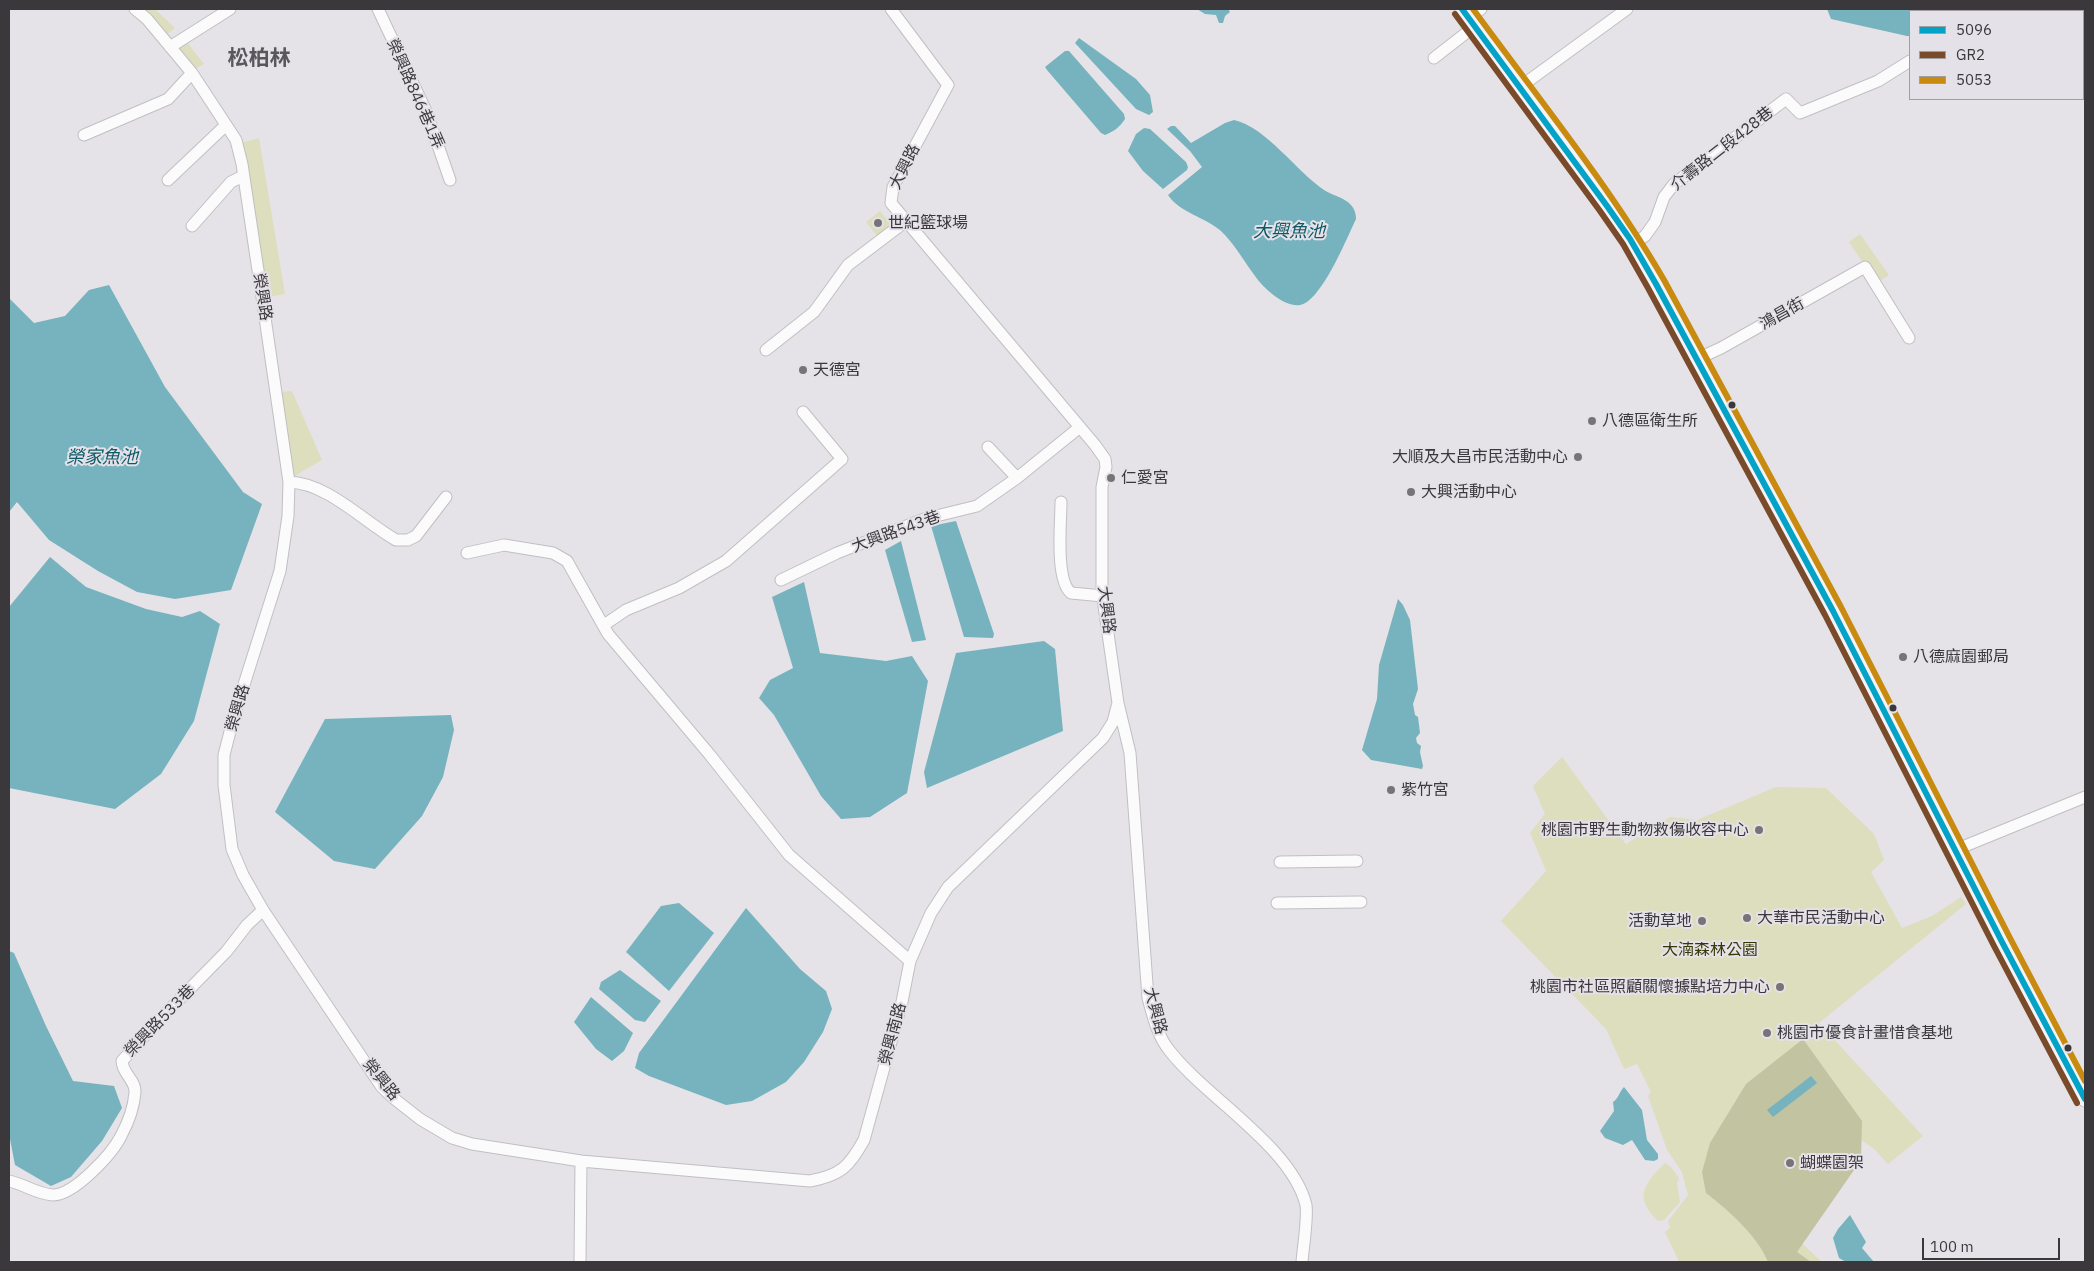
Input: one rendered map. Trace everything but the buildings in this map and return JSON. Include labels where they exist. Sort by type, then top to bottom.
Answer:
[{"type":"main road","points":[[1471,15],[1520,87],[1633,244],[1833,611],[2085,1099]]},
{"type":"street","name":"榮興路","points":[[135,9],[147,19],[192,73],[236,140],[244,176],[288,482],[288,516],[280,571],[234,716],[224,755],[224,785],[232,849],[243,875],[263,910],[381,1086],[402,1106],[452,1138],[472,1144],[581,1161]]},
{"type":"street","points":[[170,47],[230,9]]},
{"type":"street","name":"榮興路846巷1弄","points":[[378,9],[426,111],[450,180]]},
{"type":"street","name":"大興路","points":[[891,9],[948,85],[908,156],[893,187],[891,204],[1105,459],[1106,467],[1102,487],[1101,555],[1103,596],[1118,703],[1130,753],[1148,998],[1154,1022],[1169,1051],[1259,1137],[1283,1163],[1296,1181],[1306,1206],[1302,1262]]},
{"type":"street","points":[[1520,87],[1627,9]]},
{"type":"street","points":[[1434,58],[1471,15]]},
{"type":"street","name":"介壽路二段428巷","points":[[1633,244],[1645,236],[1655,222],[1664,197],[1674,184],[1786,99],[1800,113],[1878,82],[1909,62]]},
{"type":"street","points":[[84,135],[168,99],[192,73]]},
{"type":"street","points":[[168,180],[226,125]]},
{"type":"street","points":[[192,226],[231,182],[244,176]]},
{"type":"street","points":[[766,350],[814,312],[848,265],[906,221]]},
{"type":"street","name":"鴻昌街","points":[[1697,359],[1721,348],[1865,267],[1909,338]]},
{"type":"street","points":[[604,626],[626,610],[679,588],[726,561],[842,459],[803,412]]},
{"type":"street","name":"大興路543巷","points":[[782,580],[837,553],[924,519],[978,506],[1017,478],[1080,427]]},
{"type":"street","points":[[988,447],[1017,478]]},
{"type":"street","points":[[288,482],[302,482],[322,490],[396,540],[408,540],[416,536],[446,497]]},
{"type":"street","points":[[1060,502],[1061,567],[1064,582],[1071,593],[1103,596]]},
{"type":"street","points":[[467,553],[504,545],[553,553],[567,561],[604,626],[618,646],[710,755],[790,855],[910,961]]},
{"type":"street","name":"榮興南路","points":[[581,1161],[810,1181],[834,1175],[845,1169],[864,1140],[902,1002],[910,961],[931,913],[948,887],[1103,738],[1113,722],[1118,703]]},
{"type":"street","points":[[1955,850],[2085,797]]},
{"type":"street","points":[[1280,862],[1357,861]]},
{"type":"street","points":[[1277,903],[1361,902]]},
{"type":"street","name":"榮興路533巷","points":[[9,1181],[17,1182],[31,1190],[54,1195],[70,1190],[85,1179],[120,1138],[128,1119],[136,1089],[122,1066],[122,1061],[158,1021],[226,952],[247,925],[263,910]]},
{"type":"street","points":[[580,1262],[581,1161]]},
{"type":"green space","points":[[140,9],[155,9],[175,28],[165,36]]},
{"type":"green space","points":[[186,41],[204,64],[193,70],[174,48]]},
{"type":"green space","points":[[259,138],[285,294],[267,297],[241,143]]},
{"type":"green space","name":"世紀籃球場","points":[[880,211],[890,224],[878,237],[866,222]]},
{"type":"green space","points":[[1860,234],[1889,275],[1877,283],[1849,242]]},
{"type":"green space","points":[[292,391],[322,460],[291,478],[280,392]]},
{"type":"green space","name":"大湳森林公園","points":[[1562,757],[1626,844],[1670,817],[1697,820],[1776,787],[1826,788],[1874,834],[1884,860],[1871,872],[1902,928],[1932,916],[1961,897],[1966,904],[1819,1023],[1923,1136],[1888,1164],[1874,1149],[1860,1139],[1793,1235],[1822,1262],[1679,1262],[1665,1232],[1670,1228],[1668,1221],[1688,1195],[1682,1172],[1667,1150],[1648,1096],[1651,1092],[1637,1064],[1624,1069],[1606,1029],[1501,921],[1546,871],[1530,833],[1545,814],[1533,786]]},
{"type":"green space","points":[[1803,1039],[1862,1121],[1861,1160],[1797,1252],[1811,1262],[1768,1262],[1750,1233],[1733,1215],[1706,1193],[1702,1172],[1710,1143],[1746,1084]]},
{"type":"green space","points":[[1665,1163],[1671,1167],[1679,1178],[1677,1183],[1680,1202],[1664,1220],[1658,1221],[1646,1205],[1644,1191],[1647,1184]]},
{"type":"water","points":[[1197,9],[1228,9],[1230,12],[1225,16],[1223,23],[1219,23],[1216,15],[1205,14]]},
{"type":"water","points":[[1827,9],[1991,9],[1909,10],[1909,36],[1831,19]]},
{"type":"water","points":[[1079,38],[1136,79],[1150,95],[1153,112],[1149,115],[1136,109],[1075,43]]},
{"type":"water","points":[[1065,51],[1069,51],[1124,114],[1125,119],[1119,127],[1105,135],[1101,133],[1047,70],[1045,67]]},
{"type":"water","name":"大興魚池","points":[[1234,120],[1258,131],[1314,182],[1327,192],[1348,202],[1355,212],[1356,219],[1325,281],[1308,301],[1300,305],[1282,301],[1266,289],[1221,231],[1186,211],[1168,195],[1202,167],[1190,151],[1167,129],[1175,126],[1191,143],[1225,123]]},
{"type":"water","points":[[1144,128],[1150,129],[1186,162],[1188,167],[1187,170],[1163,189],[1143,171],[1128,151],[1136,134]]},
{"type":"water","name":"榮家魚池","points":[[109,285],[165,387],[243,492],[262,504],[231,590],[175,599],[137,592],[98,571],[49,540],[17,502],[9,512],[9,298],[34,323],[65,316],[89,290]]},
{"type":"water","points":[[956,521],[994,634],[993,638],[964,637],[931,526]]},
{"type":"water","points":[[901,541],[926,640],[912,642],[885,550]]},
{"type":"water","points":[[50,557],[86,587],[146,609],[182,617],[200,611],[220,624],[194,721],[161,774],[115,809],[9,788],[9,607]]},
{"type":"water","points":[[804,582],[820,653],[886,661],[912,656],[928,681],[907,793],[870,817],[841,819],[821,796],[774,715],[759,698],[770,680],[793,668],[772,597]]},
{"type":"water","points":[[1398,599],[1410,620],[1418,689],[1413,704],[1415,715],[1418,717],[1420,733],[1416,738],[1417,743],[1421,746],[1422,769],[1371,760],[1362,750],[1377,699],[1379,665]]},
{"type":"water","points":[[1044,641],[1055,649],[1063,731],[927,788],[924,772],[956,653]]},
{"type":"water","points":[[451,715],[454,730],[443,777],[422,816],[375,869],[334,861],[275,812],[325,719]]},
{"type":"water","points":[[679,903],[714,933],[669,991],[626,952],[661,906]]},
{"type":"water","points":[[746,908],[800,969],[826,991],[832,1009],[823,1032],[804,1062],[786,1082],[752,1101],[726,1105],[649,1076],[635,1068],[639,1053]]},
{"type":"water","points":[[9,951],[14,953],[73,1081],[114,1086],[122,1108],[102,1141],[71,1177],[51,1186],[15,1165],[9,1134]]},
{"type":"water","points":[[620,970],[661,1001],[645,1022],[635,1020],[599,989],[601,982]]},
{"type":"water","points":[[591,997],[633,1033],[624,1051],[612,1061],[596,1049],[574,1022]]},
{"type":"water","points":[[1811,1076],[1817,1083],[1773,1117],[1767,1110]]},
{"type":"water","points":[[1624,1087],[1642,1110],[1647,1140],[1658,1154],[1658,1159],[1654,1161],[1645,1160],[1632,1140],[1623,1145],[1605,1138],[1600,1131],[1614,1111],[1613,1102]]},
{"type":"water","points":[[1850,1215],[1866,1242],[1862,1248],[1874,1262],[1846,1262],[1839,1258],[1833,1238]]},
{"type":"transit line","name":"5096","points":[[1462,9],[1607,206],[1630,239],[1656,284],[1833,611],[2002,942],[2085,1099]]},
{"type":"transit line","name":"5053","points":[[1473,9],[1620,210],[1664,280],[1841,607],[2085,1081]]},
{"type":"transit line","name":"GR2","points":[[1455,14],[1623,244],[1825,615],[1994,946],[2077,1103]]},
{"type":"place","name":"世紀籃球場","points":[[878,223]]},
{"type":"place","name":"天德宮","points":[[803,370]]},
{"type":"place","name":"八德區衛生所","points":[[1592,421]]},
{"type":"place","name":"大順及大昌市民活動中心","points":[[1578,457]]},
{"type":"place","name":"仁愛宮","points":[[1111,478]]},
{"type":"place","name":"大興活動中心","points":[[1411,492]]},
{"type":"place","name":"八德麻園郵局","points":[[1903,657]]},
{"type":"place","name":"紫竹宮","points":[[1391,790]]},
{"type":"place","name":"桃園市野生動物救傷收容中心","points":[[1759,830]]},
{"type":"place","name":"大華市民活動中心","points":[[1747,918]]},
{"type":"place","name":"活動草地","points":[[1702,921]]},
{"type":"place","name":"桃園市社區照顧關懷據點培力中心","points":[[1780,987]]},
{"type":"place","name":"桃園市優食計畫惜食基地","points":[[1767,1033]]},
{"type":"place","name":"蝴蝶園架","points":[[1790,1163]]},
{"type":"district","name":"松柏林","points":[[259,59]]}]
